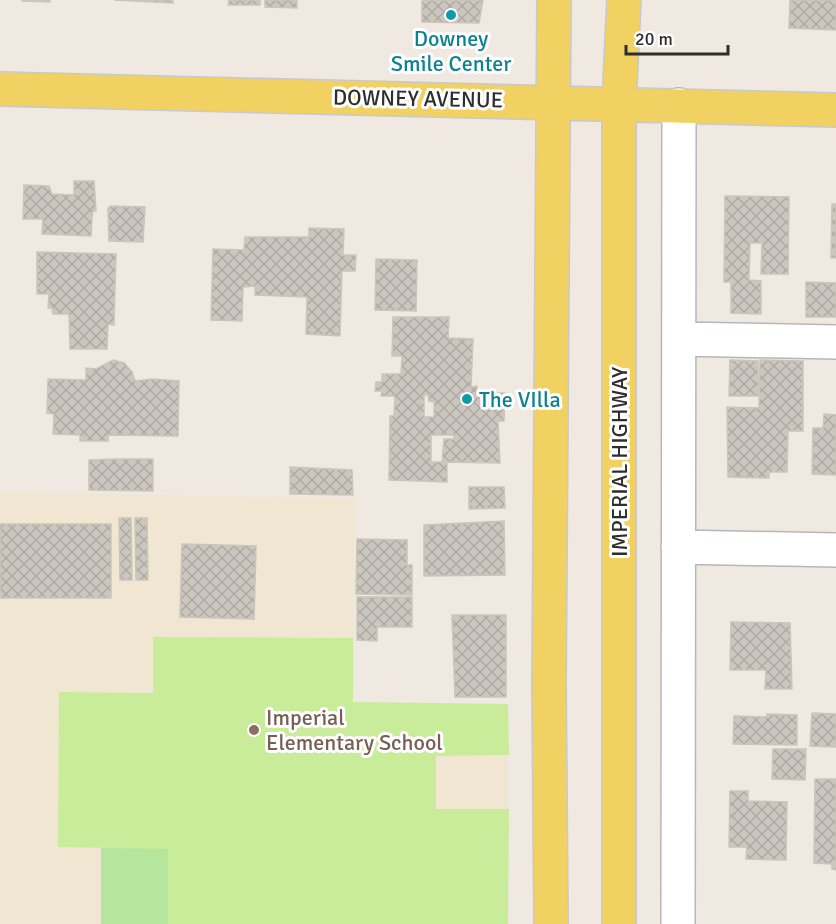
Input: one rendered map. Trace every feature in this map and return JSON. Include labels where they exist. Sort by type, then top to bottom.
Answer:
[{"type":"main road","points":[[551,924],[554,0]]},
{"type":"main road","name":"IMPERIAL HIGHWAY","points":[[619,924],[620,104],[624,0]]},
{"type":"main road","name":"DOWNEY AVENUE","points":[[0,89],[552,101],[836,110]]},
{"type":"street","points":[[678,924],[679,105]]},
{"type":"street","points":[[679,339],[836,342]]},
{"type":"street","points":[[678,547],[836,550]]},
{"type":"shaded area","name":"Imperial Elementary School","points":[[0,492],[355,499],[353,702],[508,704],[508,924],[0,924]]},
{"type":"green space","points":[[153,637],[353,638],[353,702],[508,704],[509,755],[436,756],[436,809],[509,809],[508,924],[168,924],[168,849],[58,847],[59,692],[153,693]]},
{"type":"green space","points":[[101,848],[169,848],[168,924],[101,924]]},
{"type":"building","points":[[50,0],[50,2],[22,1]]},
{"type":"building","points":[[114,0],[173,0],[173,3]]},
{"type":"building","points":[[229,0],[260,0],[260,5],[228,5]]},
{"type":"building","points":[[265,0],[297,0],[297,8],[265,7]]},
{"type":"building","name":"Downey Smile Center","points":[[422,0],[483,0],[479,23],[422,22]]},
{"type":"building","points":[[790,0],[836,0],[836,30],[789,28]]},
{"type":"building","points":[[74,181],[94,181],[96,211],[93,211],[91,236],[42,234],[43,219],[23,219],[24,185],[49,186],[52,194],[74,195]]},
{"type":"building","points":[[725,196],[789,197],[788,274],[761,274],[762,243],[750,243],[749,280],[761,281],[761,314],[731,313],[731,282],[724,282]]},
{"type":"building","points":[[832,204],[836,204],[836,258],[831,258]]},
{"type":"building","points":[[111,206],[145,207],[143,242],[109,241],[108,208]]},
{"type":"building","points":[[309,228],[344,229],[343,255],[356,255],[355,271],[342,271],[340,336],[306,334],[307,297],[255,295],[255,286],[243,287],[242,321],[211,320],[213,249],[244,250],[245,237],[309,237]]},
{"type":"building","points":[[37,252],[116,254],[114,325],[108,324],[107,349],[70,349],[69,314],[53,314],[52,308],[48,308],[49,294],[37,294]]},
{"type":"building","points":[[376,259],[417,260],[416,311],[375,310]]},
{"type":"building","points":[[806,282],[836,283],[836,317],[806,317]]},
{"type":"building","name":"The VIlla","points":[[393,317],[449,317],[448,338],[473,339],[471,387],[477,386],[477,393],[505,393],[504,421],[498,421],[500,463],[447,462],[447,482],[389,480],[390,416],[394,416],[395,396],[381,396],[382,391],[375,391],[376,382],[382,382],[382,374],[401,374],[402,356],[392,356]],"holes":[[[424,395],[428,395],[429,401],[434,402],[434,417],[424,417]],[[431,435],[454,435],[454,439],[444,439],[442,462],[431,462]]]},
{"type":"building","points":[[113,360],[124,363],[132,372],[135,381],[152,379],[179,381],[178,436],[108,435],[108,441],[80,441],[80,435],[53,434],[54,414],[47,413],[48,379],[86,380],[86,368],[96,369]]},
{"type":"building","points":[[730,360],[758,361],[758,396],[729,396]]},
{"type":"building","points":[[760,360],[803,361],[803,431],[788,431],[787,472],[769,472],[769,478],[728,477],[727,407],[759,408]]},
{"type":"building","points":[[824,414],[836,415],[836,475],[812,474],[813,428],[823,428]]},
{"type":"building","points":[[153,459],[153,491],[89,490],[89,460]]},
{"type":"building","points":[[290,467],[352,470],[353,495],[290,494]]},
{"type":"building","points":[[469,487],[504,487],[505,508],[469,509]]},
{"type":"building","points":[[119,518],[131,518],[132,580],[120,580]]},
{"type":"building","points":[[135,518],[147,518],[148,580],[136,580]]},
{"type":"building","points":[[504,521],[505,575],[424,576],[424,525]]},
{"type":"building","points":[[0,524],[111,524],[111,598],[0,598]]},
{"type":"building","points":[[357,539],[407,540],[407,565],[412,565],[412,595],[356,594]]},
{"type":"building","points":[[182,544],[256,546],[254,619],[180,617]]},
{"type":"building","points":[[357,597],[412,597],[412,627],[377,627],[377,641],[357,640]]},
{"type":"building","points":[[452,615],[506,615],[506,697],[455,697]]},
{"type":"building","points":[[731,622],[790,623],[792,689],[765,689],[766,670],[730,670]]},
{"type":"building","points":[[812,713],[836,714],[836,747],[810,746]]},
{"type":"building","points":[[767,714],[797,715],[797,745],[733,744],[734,716],[767,717]]},
{"type":"building","points":[[773,749],[806,749],[805,780],[772,779]]},
{"type":"building","points":[[815,779],[836,779],[836,870],[832,869],[832,864],[814,863]]},
{"type":"building","points":[[730,791],[748,791],[748,801],[787,802],[786,860],[746,859],[747,847],[729,847]]},
{"type":"place","name":"Downey Smile Center","points":[[451,15]]},
{"type":"place","name":"The VIlla","points":[[467,399]]},
{"type":"place","name":"Imperial Elementary School","points":[[254,730]]}]
